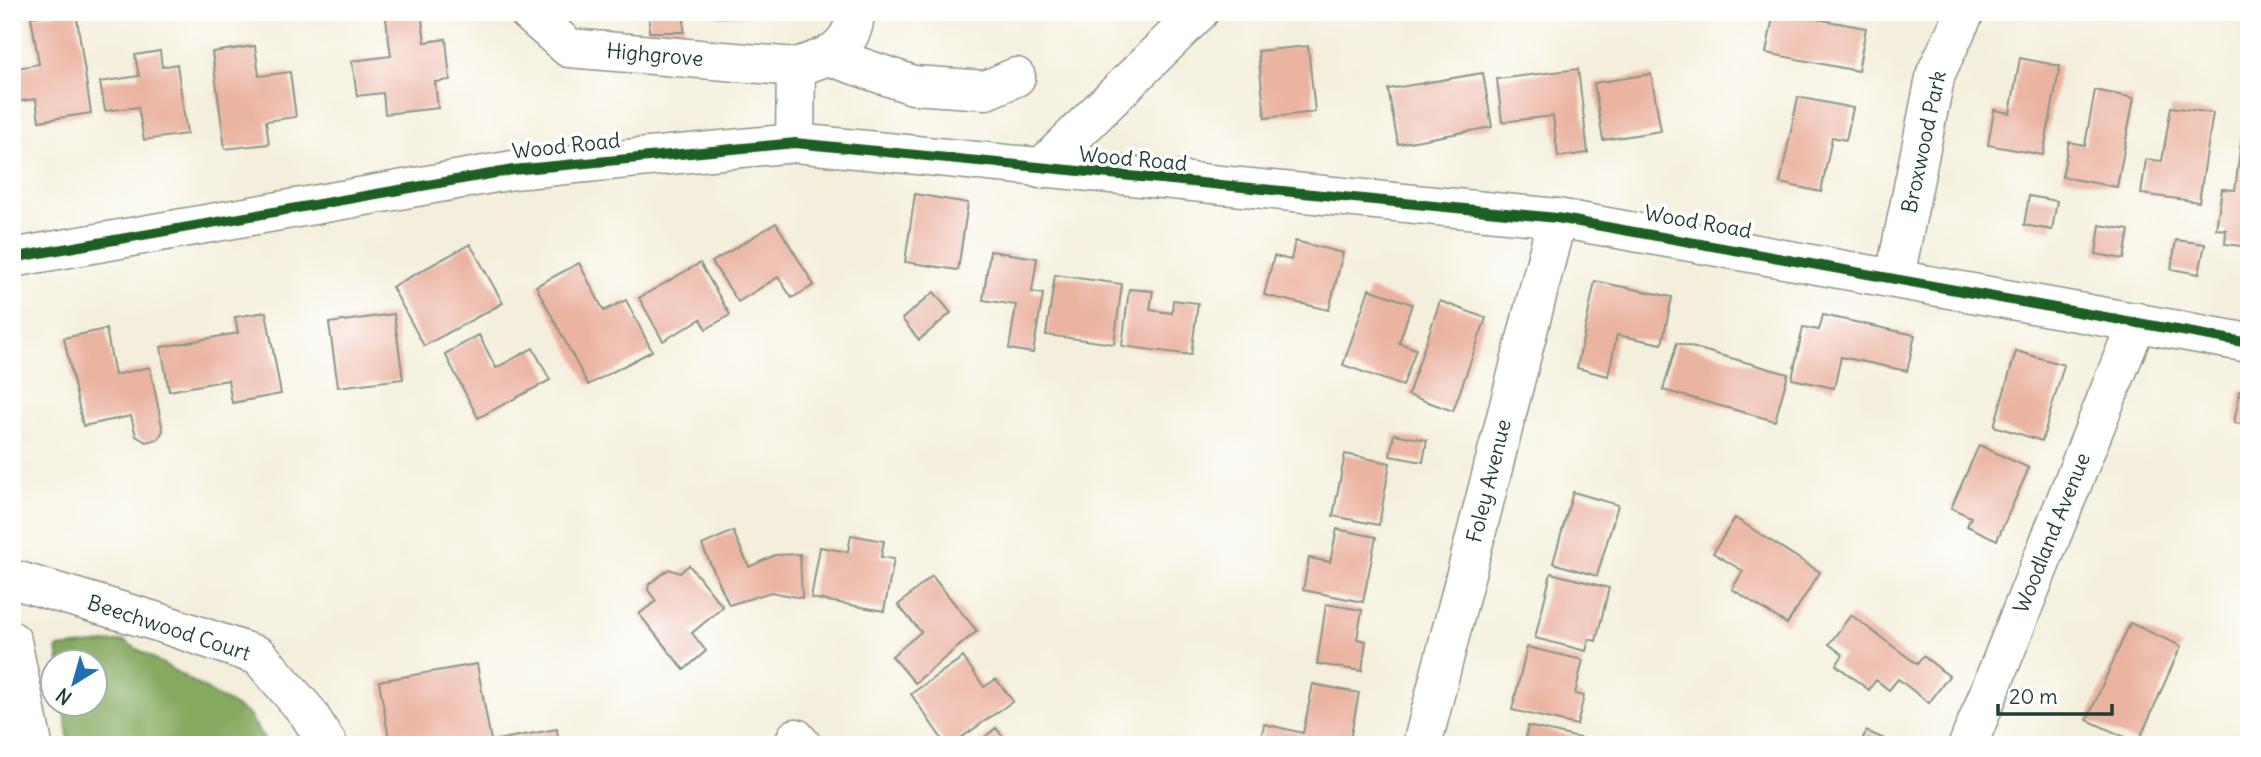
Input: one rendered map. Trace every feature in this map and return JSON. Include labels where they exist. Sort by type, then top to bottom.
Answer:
[{"type":"street","name":"Highgrove","points":[[527,12],[569,48],[813,62],[914,85],[986,90],[1016,78]]},
{"type":"street","points":[[795,143],[813,62],[845,41],[855,21],[855,12]]},
{"type":"street","points":[[1040,169],[1199,12]]},
{"type":"street","name":"Broxwood Park","points":[[1895,277],[1936,73],[1965,12]]},
{"type":"street","name":"Wood Road","points":[[12,258],[513,170],[795,143],[1556,218],[1895,277],[2249,343]]},
{"type":"street","name":"Foley Avenue","points":[[1422,745],[1556,218]]},
{"type":"street","name":"Woodland Avenue","points":[[1968,745],[2137,322]]},
{"type":"street","name":"Beechwood Court","points":[[12,579],[161,623],[259,656],[308,713],[328,745]]},
{"type":"street","points":[[12,641],[33,745]]},
{"type":"green space","points":[[124,641],[248,714],[268,745],[69,745],[66,718],[108,718],[108,648],[57,648]]},
{"type":"building","points":[[76,12],[91,113],[39,121],[36,99],[12,102],[12,69],[39,64],[31,17]]},
{"type":"building","points":[[385,12],[421,12],[425,42],[446,39],[450,80],[435,82],[438,108],[385,114],[383,93],[357,96],[352,61],[391,56]]},
{"type":"building","points":[[649,12],[684,12],[684,32],[649,32]]},
{"type":"building","points":[[718,12],[769,12],[769,14],[718,17]]},
{"type":"building","points":[[1774,12],[1813,12],[1811,18],[1866,28],[1858,71],[1766,53]]},
{"type":"building","points":[[255,46],[259,76],[290,72],[296,117],[266,121],[269,144],[225,149],[212,52]]},
{"type":"building","points":[[1308,46],[1315,112],[1265,118],[1258,51]]},
{"type":"building","points":[[160,51],[162,67],[177,64],[187,134],[144,140],[138,107],[105,111],[100,82],[139,76],[135,55]]},
{"type":"building","points":[[2020,58],[2060,66],[2043,155],[1988,145],[1994,110],[2010,113]]},
{"type":"building","points":[[1578,69],[1588,153],[1558,157],[1553,116],[1502,122],[1497,79]]},
{"type":"building","points":[[1483,73],[1492,127],[1398,144],[1388,89]]},
{"type":"building","points":[[1651,74],[1661,131],[1603,140],[1594,83]]},
{"type":"building","points":[[2095,90],[2134,98],[2117,187],[2062,177],[2069,142],[2085,145]]},
{"type":"building","points":[[1798,97],[1853,108],[1846,140],[1832,137],[1821,192],[1780,183]]},
{"type":"building","points":[[2171,107],[2213,113],[2199,202],[2141,194],[2146,159],[2162,161]]},
{"type":"building","points":[[2242,134],[2249,135],[2249,247],[2225,244],[2226,230],[2216,229],[2222,189],[2235,190]]},
{"type":"building","points":[[915,194],[968,203],[958,270],[905,262]]},
{"type":"building","points":[[2029,196],[2057,201],[2052,230],[2024,225]]},
{"type":"building","points":[[776,223],[814,285],[792,298],[778,277],[738,302],[712,262]]},
{"type":"building","points":[[2100,225],[2129,230],[2124,259],[2096,254]]},
{"type":"building","points":[[2176,240],[2205,244],[2199,274],[2171,269]]},
{"type":"building","points":[[1295,241],[1343,253],[1329,310],[1264,295],[1274,256],[1291,260]]},
{"type":"building","points":[[470,244],[503,303],[424,346],[392,287]]},
{"type":"building","points":[[990,251],[1037,258],[1032,292],[1043,294],[1033,353],[1009,349],[1016,305],[983,300]]},
{"type":"building","points":[[579,263],[604,311],[626,300],[652,351],[588,385],[536,286]]},
{"type":"building","points":[[700,263],[730,315],[706,329],[701,319],[663,341],[639,298]]},
{"type":"building","points":[[1055,275],[1122,284],[1114,344],[1046,335]]},
{"type":"building","points":[[1595,281],[1672,297],[1662,344],[1617,335],[1608,376],[1577,368]]},
{"type":"building","points":[[1129,289],[1153,291],[1150,310],[1172,313],[1173,300],[1198,303],[1191,355],[1122,346]]},
{"type":"building","points":[[1369,289],[1412,304],[1399,343],[1416,349],[1403,386],[1343,365]]},
{"type":"building","points":[[934,292],[951,313],[919,340],[902,319]]},
{"type":"building","points":[[1440,301],[1486,318],[1453,411],[1408,395]]},
{"type":"building","points":[[266,312],[281,394],[232,403],[228,380],[169,391],[161,347],[238,333],[235,317]]},
{"type":"building","points":[[394,314],[403,379],[338,387],[329,323]]},
{"type":"building","points":[[1823,315],[1915,335],[1907,371],[1841,357],[1834,388],[1792,379],[1803,327],[1819,330]]},
{"type":"building","points":[[106,329],[115,375],[150,367],[163,431],[158,439],[146,442],[136,436],[131,416],[83,426],[64,338]]},
{"type":"building","points":[[479,335],[496,368],[533,348],[550,380],[478,418],[445,354]]},
{"type":"building","points":[[1677,343],[1788,374],[1775,421],[1663,390]]},
{"type":"building","points":[[2016,351],[2064,365],[2042,441],[1994,426]]},
{"type":"building","points":[[2240,391],[2249,392],[2249,425],[2234,423]]},
{"type":"building","points":[[1394,434],[1427,440],[1423,462],[1390,456]]},
{"type":"building","points":[[1979,445],[2029,468],[1997,540],[1967,526],[1971,517],[1951,508]]},
{"type":"building","points":[[1345,454],[1390,463],[1379,525],[1333,516]]},
{"type":"building","points":[[1573,492],[1618,505],[1597,576],[1553,563]]},
{"type":"building","points":[[1735,518],[1820,572],[1787,624],[1732,589],[1743,571],[1713,553]]},
{"type":"building","points":[[1337,529],[1376,537],[1363,602],[1303,590],[1309,558],[1330,562]]},
{"type":"building","points":[[733,531],[749,567],[775,555],[800,554],[802,598],[771,592],[729,605],[702,545]]},
{"type":"building","points":[[851,535],[884,541],[881,557],[894,559],[884,611],[811,598],[820,547],[848,552]]},
{"type":"building","points":[[689,565],[723,607],[692,633],[706,651],[684,670],[639,614],[656,601],[648,590],[649,584],[669,569],[680,573]]},
{"type":"building","points":[[1551,573],[1609,588],[1596,641],[1589,639],[1586,651],[1535,638]]},
{"type":"building","points":[[932,576],[977,631],[915,683],[892,656],[921,632],[898,605]]},
{"type":"building","points":[[1326,604],[1362,610],[1357,639],[1366,641],[1362,671],[1317,664]]},
{"type":"building","points":[[1851,615],[1917,664],[1923,656],[1949,676],[1929,703],[1898,679],[1889,690],[1876,680],[1869,690],[1836,665],[1843,655],[1829,644]]},
{"type":"building","points":[[2130,623],[2181,646],[2138,743],[2087,720]]},
{"type":"building","points":[[1527,647],[1583,660],[1575,694],[1584,696],[1577,725],[1512,710]]},
{"type":"building","points":[[963,657],[984,687],[996,679],[1013,701],[951,745],[946,745],[911,694]]},
{"type":"building","points":[[477,664],[491,741],[557,729],[559,745],[390,745],[379,681]]},
{"type":"building","points":[[1313,684],[1359,693],[1349,745],[1260,745],[1264,724],[1303,733]]},
{"type":"building","points":[[1528,726],[1596,742],[1595,745],[1524,745]]},
{"type":"building","points":[[996,728],[1010,745],[975,745]]},
{"type":"building","points":[[1866,731],[1898,745],[1860,745]]},
{"type":"cycle path","points":[[12,258],[513,170],[795,143],[1557,218],[2249,343]]}]
